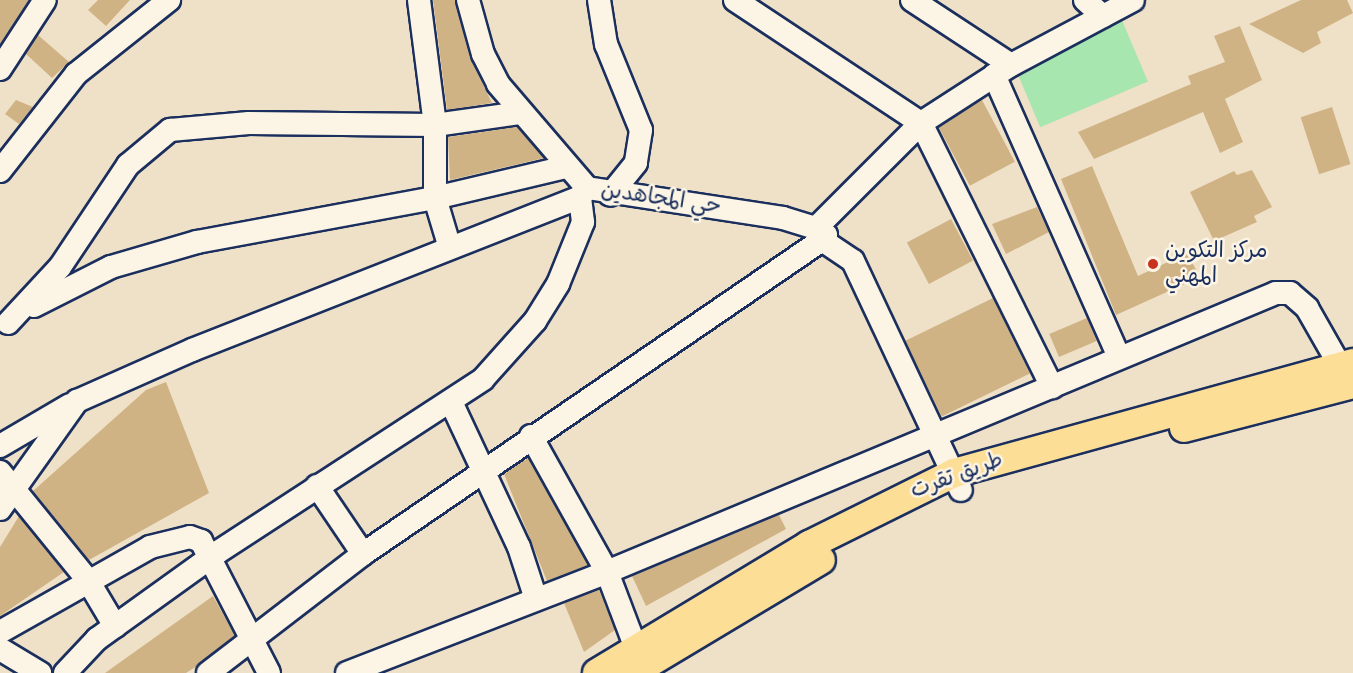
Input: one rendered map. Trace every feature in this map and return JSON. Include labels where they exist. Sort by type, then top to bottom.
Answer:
[{"type":"main road","name":"طريق تقرت","points":[[597,673],[637,663],[809,545],[958,482],[1350,374]]},
{"type":"street","points":[[0,69],[45,0]]},
{"type":"street","points":[[0,171],[76,74],[169,0]]},
{"type":"street","points":[[419,0],[435,125],[435,198],[450,248]]},
{"type":"street","name":"حي المجاهدين","points":[[468,0],[483,54],[519,113],[558,152],[583,192],[755,213],[819,234]]},
{"type":"street","points":[[599,0],[606,44],[641,130],[636,163],[610,195]]},
{"type":"street","points":[[735,0],[921,123],[1052,387]]},
{"type":"street","points":[[912,0],[1003,70],[1119,357]]},
{"type":"street","points":[[1085,0],[1103,16]]},
{"type":"street","points":[[208,673],[248,640],[363,554],[819,234],[921,123],[1003,70],[1132,0]]},
{"type":"street","points":[[4,329],[60,267],[128,165],[170,130],[249,123],[435,125],[519,113]]},
{"type":"street","points":[[4,329],[49,296],[111,267],[197,242],[435,198],[566,167]]},
{"type":"street","points":[[0,446],[77,401],[192,350],[450,248],[583,192],[584,222],[579,240],[541,311],[509,353],[451,402],[318,486],[207,560],[115,626],[65,673]]},
{"type":"street","points":[[819,234],[853,261],[958,482]]},
{"type":"street","points":[[346,673],[607,572],[936,433],[1052,387],[1252,301],[1283,293],[1306,308],[1350,374]]},
{"type":"street","points":[[77,401],[4,491],[87,579],[115,626]]},
{"type":"street","points":[[451,402],[519,547],[536,598]]},
{"type":"street","points":[[531,436],[607,572],[637,663]]},
{"type":"street","points":[[318,486],[363,554]]},
{"type":"street","points":[[0,632],[87,579],[180,537],[201,541],[207,560],[248,640],[269,673]]},
{"type":"street","points":[[0,649],[40,673]]},
{"type":"green space","points":[[1121,18],[1148,82],[1040,127],[1013,64]]},
{"type":"building","points":[[0,0],[29,0],[0,44]]},
{"type":"building","points":[[98,0],[130,0],[106,26],[88,10]]},
{"type":"building","points":[[433,0],[455,0],[470,58],[492,103],[447,110]]},
{"type":"building","points":[[1301,0],[1347,0],[1353,13],[1317,32],[1321,43],[1303,53],[1249,24]]},
{"type":"building","points":[[1240,26],[1262,80],[1225,99],[1243,142],[1220,153],[1203,112],[1094,159],[1078,132],[1191,84],[1188,76],[1225,62],[1214,36]]},
{"type":"building","points":[[38,35],[69,62],[52,78],[26,54]]},
{"type":"building","points":[[16,100],[33,107],[19,124],[5,114]]},
{"type":"building","points":[[982,100],[1015,162],[970,186],[937,124]]},
{"type":"building","points":[[1332,107],[1351,164],[1319,174],[1301,117]]},
{"type":"building","points":[[517,127],[544,158],[450,180],[448,137]]},
{"type":"building","points":[[1092,166],[1138,276],[1187,253],[1200,277],[1116,315],[1061,179]]},
{"type":"building","points":[[1252,170],[1272,207],[1254,216],[1257,222],[1214,241],[1190,192],[1234,171],[1237,175]]},
{"type":"building","points":[[1037,207],[1049,232],[1006,254],[992,224]]},
{"type":"building","points":[[951,219],[973,260],[929,284],[907,242]]},
{"type":"building","points":[[993,298],[1030,373],[942,416],[905,341]]},
{"type":"building","points":[[1087,318],[1097,341],[1059,357],[1049,334]]},
{"type":"building","points":[[166,382],[209,493],[89,560],[33,491],[146,390]]},
{"type":"building","points":[[528,458],[588,565],[547,581],[504,474]]},
{"type":"building","points":[[779,515],[786,529],[646,606],[632,576]]},
{"type":"building","points":[[19,516],[64,572],[0,616],[0,547]]},
{"type":"building","points":[[599,590],[615,630],[584,652],[564,603]]},
{"type":"building","points":[[213,596],[235,636],[197,666],[186,673],[105,673]]},
{"type":"place","name":"مركز التكوين المهني","points":[[1153,264]]}]
